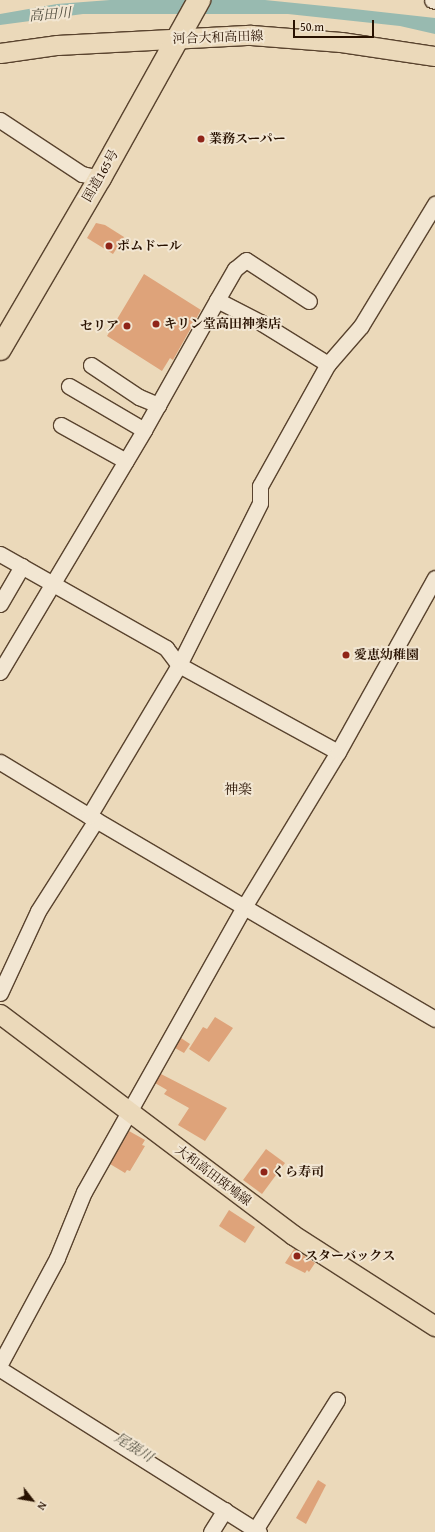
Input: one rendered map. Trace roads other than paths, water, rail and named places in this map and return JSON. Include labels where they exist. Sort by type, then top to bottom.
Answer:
[{"type":"highway","name":"国道165号","points":[[0,349],[100,178],[181,35],[199,0]]},
{"type":"main road","name":"河合大和高田線","points":[[0,53],[57,45],[181,35],[251,35],[288,37],[435,56]]},
{"type":"main road","name":"大和高田斑鳩線","points":[[0,1014],[293,1236],[435,1326]]},
{"type":"street","points":[[0,120],[82,174],[100,178]]},
{"type":"street","points":[[0,993],[38,911],[93,818],[179,665],[260,502],[260,486],[328,364],[361,326],[435,204]]},
{"type":"street","points":[[0,672],[126,461],[235,269],[246,260],[309,301]]},
{"type":"street","points":[[217,300],[260,322],[328,364]]},
{"type":"street","points":[[91,365],[139,397],[158,405]]},
{"type":"street","points":[[68,386],[144,430]]},
{"type":"street","points":[[61,425],[126,461]]},
{"type":"street","points":[[0,554],[166,648],[179,665],[338,752]]},
{"type":"street","points":[[0,604],[22,566]]},
{"type":"street","points":[[337,1400],[258,1527],[225,1510],[1,1363],[57,1258],[84,1192],[244,907],[338,752],[435,578]]},
{"type":"street","points":[[0,762],[435,1019]]},
{"type":"street","points":[[211,1532],[225,1510]]},
{"type":"water","name":"高田川","points":[[110,0],[265,0],[354,9],[435,18],[435,34],[400,26],[288,14],[83,14],[0,25],[0,14],[57,4]]},
{"type":"place","name":"業務スーパー","points":[[201,139]]},
{"type":"place","name":"ポムドール","points":[[109,246]]},
{"type":"place","name":"キリン堂高田神楽店","points":[[156,324]]},
{"type":"place","name":"セリア","points":[[127,326]]},
{"type":"place","name":"愛恵幼稚園","points":[[346,655]]},
{"type":"place","name":"くら寿司","points":[[264,1172]]},
{"type":"place","name":"スターバックス","points":[[297,1256]]},
{"type":"district","name":"神楽","points":[[238,789]]},
{"type":"water label","name":"尾張川","points":[[134,1447]]}]
